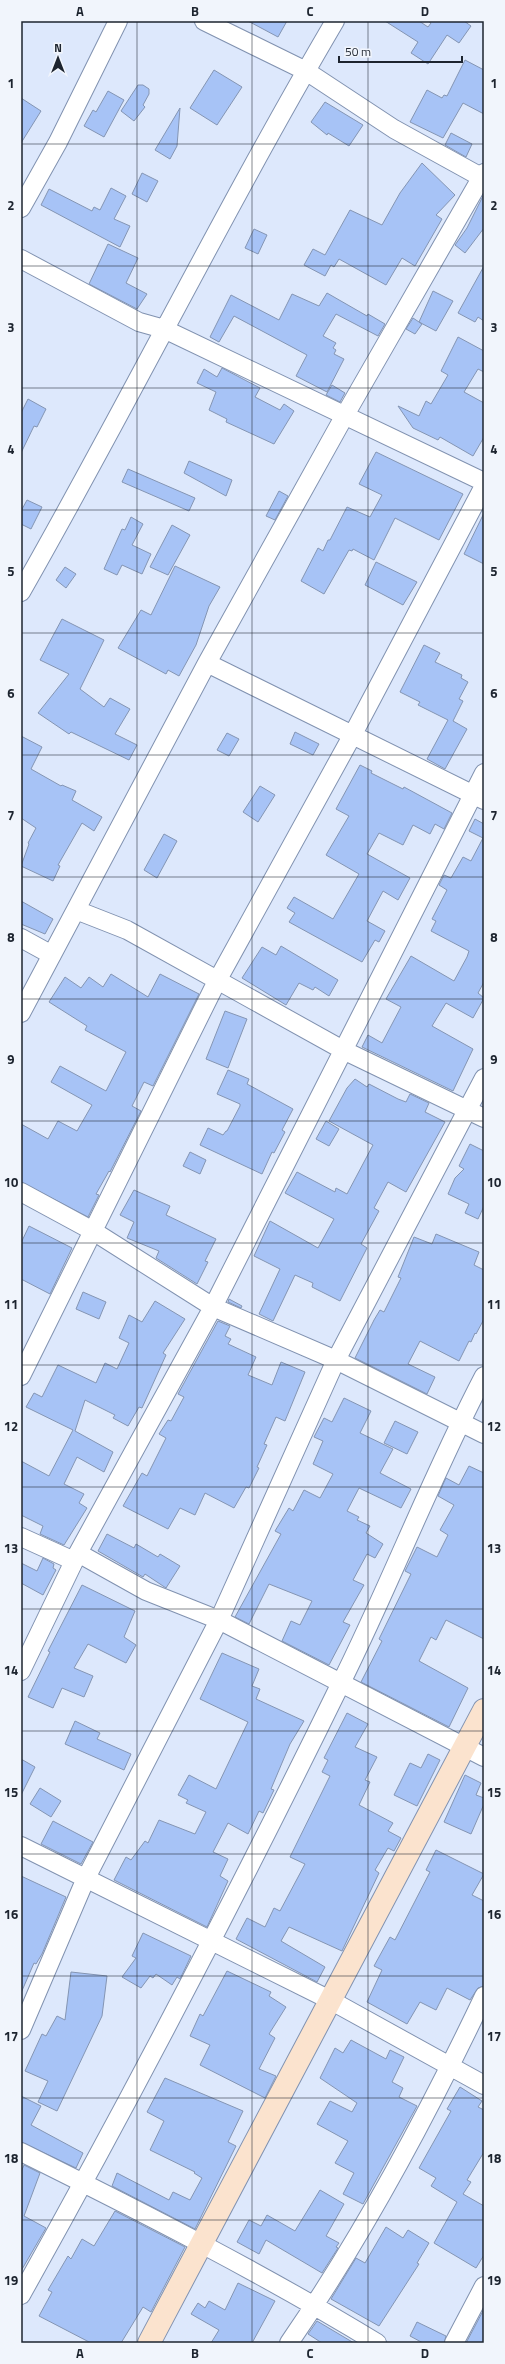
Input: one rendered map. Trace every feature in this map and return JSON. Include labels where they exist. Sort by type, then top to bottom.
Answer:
[{"type":"street","points":[[21,208],[58,142],[118,21]]},
{"type":"street","points":[[21,1013],[207,663],[345,415],[483,175],[394,128],[306,71],[204,21]]},
{"type":"street","points":[[21,592],[141,376],[164,329],[335,21]]},
{"type":"street","points":[[21,259],[140,322],[164,329],[484,482]]},
{"type":"street","points":[[21,1376],[217,981],[352,736],[484,486]]},
{"type":"street","points":[[207,663],[352,736],[478,796]]},
{"type":"street","points":[[21,1671],[76,1557],[213,1307],[343,1050],[478,796],[484,773]]},
{"type":"street","points":[[76,910],[127,930],[343,1050],[484,1118]]},
{"type":"street","points":[[21,938],[52,955]]},
{"type":"street","points":[[21,2030],[86,1878],[219,1620],[336,1360],[484,1078]]},
{"type":"street","points":[[21,1192],[93,1231],[213,1307],[336,1360],[484,1434]]},
{"type":"street","points":[[21,2295],[84,2183],[211,1941],[341,1683],[460,1421],[484,1376]]},
{"type":"street","points":[[21,1537],[76,1557],[146,1591],[219,1620],[484,1757]]},
{"type":"street","points":[[149,2343],[484,1710]]},
{"type":"street","points":[[21,1846],[330,2000],[450,2068],[484,2085]]},
{"type":"street","points":[[289,2343],[315,2305],[357,2236],[450,2068],[484,1996]]},
{"type":"street","points":[[21,2152],[202,2244],[315,2305],[377,2343]]},
{"type":"street","points":[[454,2343],[484,2286]]},
{"type":"building","points":[[248,21],[287,21],[278,37]]},
{"type":"building","points":[[385,21],[419,21],[428,27],[431,23],[428,21],[464,21],[471,26],[459,43],[447,35],[428,64],[411,53],[418,42]]},
{"type":"building","points":[[465,60],[484,70],[484,114],[463,103],[443,138],[410,122],[427,90],[442,98],[444,95],[447,96]]},
{"type":"building","points":[[214,70],[242,87],[217,125],[190,108]]},
{"type":"building","points":[[138,85],[143,85],[149,89],[149,94],[143,105],[145,107],[134,121],[121,111]]},
{"type":"building","points":[[108,91],[124,100],[104,137],[84,126],[93,110],[96,112]]},
{"type":"building","points":[[21,98],[41,111],[21,143]]},
{"type":"building","points":[[325,102],[363,125],[349,146],[328,133],[327,135],[311,122]]},
{"type":"building","points":[[180,108],[177,146],[170,159],[155,150]]},
{"type":"building","points":[[451,133],[472,144],[466,157],[445,145]]},
{"type":"building","points":[[422,163],[455,195],[436,215],[442,219],[415,266],[402,258],[386,285],[339,259],[334,267],[331,265],[325,276],[304,265],[313,249],[325,255],[350,210],[382,225],[400,193]]},
{"type":"building","points":[[142,173],[158,181],[147,202],[132,194]]},
{"type":"building","points":[[111,188],[126,196],[114,219],[130,226],[120,247],[41,205],[49,189],[92,211],[94,207],[100,210]]},
{"type":"building","points":[[484,194],[484,228],[465,253],[455,245],[467,228]]},
{"type":"building","points":[[254,229],[267,235],[258,254],[245,248]]},
{"type":"building","points":[[108,244],[138,258],[126,283],[147,294],[137,309],[89,284]]},
{"type":"building","points":[[484,266],[484,321],[478,317],[475,322],[458,313]]},
{"type":"building","points":[[433,291],[453,301],[436,331],[419,322]]},
{"type":"building","points":[[327,293],[367,316],[368,314],[385,324],[378,336],[336,314],[323,336],[336,343],[333,348],[336,350],[334,354],[344,359],[327,392],[296,376],[307,355],[234,316],[219,342],[210,337],[231,295],[279,320],[292,294],[319,306]]},
{"type":"building","points":[[413,318],[422,324],[415,334],[406,329]]},
{"type":"building","points":[[458,337],[484,351],[484,372],[478,369],[464,392],[484,403],[484,437],[473,456],[440,437],[438,440],[413,428],[398,406],[419,416],[426,401],[431,404],[448,375],[441,371]]},
{"type":"building","points":[[222,368],[260,388],[255,397],[280,410],[284,404],[294,411],[274,444],[226,422],[227,419],[209,410],[216,392],[197,383],[204,369],[217,377]]},
{"type":"building","points":[[332,385],[345,393],[340,402],[326,395]]},
{"type":"building","points":[[28,399],[46,409],[37,427],[34,426],[21,453],[21,413]]},
{"type":"building","points":[[376,452],[463,494],[439,540],[395,518],[374,560],[353,549],[352,551],[349,550],[324,594],[301,581],[318,548],[323,551],[328,540],[330,540],[347,507],[370,517],[382,495],[359,484]]},
{"type":"building","points":[[189,461],[232,480],[226,496],[184,473]]},
{"type":"building","points":[[128,469],[195,498],[189,511],[122,482]]},
{"type":"building","points":[[279,491],[288,496],[275,520],[266,516]]},
{"type":"building","points":[[27,500],[42,507],[31,529],[21,524],[21,511]]},
{"type":"building","points":[[484,513],[484,564],[464,554]]},
{"type":"building","points":[[131,517],[143,524],[132,545],[151,554],[142,574],[122,565],[117,575],[104,569],[122,529],[125,530]]},
{"type":"building","points":[[172,525],[190,535],[168,575],[150,567]]},
{"type":"building","points":[[376,562],[417,582],[403,605],[365,585]]},
{"type":"building","points":[[175,566],[220,587],[209,606],[196,645],[179,676],[168,670],[166,674],[118,648],[141,610],[151,615]]},
{"type":"building","points":[[65,567],[76,574],[66,588],[56,580]]},
{"type":"building","points":[[62,619],[104,640],[80,689],[104,707],[110,698],[130,709],[115,734],[137,745],[129,760],[71,732],[69,734],[38,713],[69,674],[40,660]]},
{"type":"building","points":[[424,645],[440,653],[435,662],[462,675],[461,678],[468,682],[459,699],[463,701],[453,721],[467,729],[445,769],[427,759],[448,720],[418,705],[420,702],[400,692]]},
{"type":"building","points":[[295,732],[319,744],[313,755],[290,744]]},
{"type":"building","points":[[227,733],[239,739],[229,756],[217,750]]},
{"type":"building","points":[[21,736],[42,747],[31,769],[61,786],[62,785],[76,791],[72,800],[102,817],[94,831],[82,823],[58,865],[60,866],[53,881],[21,866],[29,844],[28,843],[36,828],[21,818]]},
{"type":"building","points":[[360,765],[372,771],[371,773],[403,789],[404,787],[452,813],[444,829],[435,824],[430,834],[413,825],[403,845],[379,833],[367,854],[410,878],[398,900],[383,891],[367,921],[385,931],[379,942],[375,940],[362,962],[289,922],[295,913],[287,908],[294,897],[333,919],[359,874],[326,855],[349,816],[336,809]]},
{"type":"building","points":[[260,786],[275,795],[258,822],[243,812]]},
{"type":"building","points":[[475,819],[484,824],[484,982],[478,993],[484,998],[473,1018],[446,1003],[432,1026],[473,1049],[453,1091],[362,1047],[368,1035],[382,1043],[401,1007],[386,999],[411,956],[454,981],[467,957],[469,951],[431,931],[436,921],[432,919],[447,890],[439,885],[444,875],[451,878],[463,857],[471,861],[483,838],[469,831]]},
{"type":"building","points":[[164,834],[177,841],[157,878],[144,870]]},
{"type":"building","points":[[21,901],[53,919],[45,934],[21,924]]},
{"type":"building","points":[[281,946],[338,980],[329,996],[315,987],[313,990],[299,983],[286,1005],[242,978],[262,947],[276,955]]},
{"type":"building","points":[[111,974],[148,997],[160,974],[199,994],[153,1086],[144,1082],[132,1106],[141,1111],[110,1172],[109,1171],[96,1194],[99,1195],[88,1217],[21,1182],[21,1124],[48,1139],[58,1121],[77,1131],[92,1105],[51,1082],[60,1066],[106,1091],[126,1052],[85,1030],[87,1026],[49,1002],[65,977],[81,988],[89,977],[103,987]]},
{"type":"building","points":[[225,1011],[247,1019],[228,1068],[206,1059]]},
{"type":"building","points":[[228,1070],[249,1079],[247,1084],[293,1109],[282,1130],[285,1132],[274,1153],[272,1152],[262,1174],[200,1145],[208,1128],[223,1135],[227,1131],[240,1106],[240,1104],[217,1094]]},
{"type":"building","points":[[355,1079],[367,1087],[369,1084],[406,1102],[410,1094],[429,1103],[425,1112],[445,1122],[406,1192],[388,1182],[374,1208],[379,1211],[361,1244],[367,1248],[340,1301],[312,1287],[313,1283],[295,1275],[273,1321],[259,1314],[280,1269],[254,1256],[270,1221],[318,1248],[334,1219],[285,1193],[297,1172],[335,1192],[336,1188],[347,1194],[373,1145],[329,1121],[347,1088]]},
{"type":"building","points":[[326,1121],[339,1129],[329,1146],[316,1139]]},
{"type":"building","points":[[470,1144],[484,1151],[484,1206],[478,1219],[465,1213],[469,1204],[448,1194],[455,1178],[464,1169],[459,1166]]},
{"type":"building","points":[[190,1152],[206,1160],[200,1174],[183,1166]]},
{"type":"building","points":[[134,1190],[170,1206],[166,1215],[216,1239],[205,1261],[208,1262],[197,1284],[156,1258],[159,1251],[127,1238],[134,1222],[120,1215]]},
{"type":"building","points":[[29,1226],[72,1248],[50,1294],[21,1279],[21,1243]]},
{"type":"building","points":[[436,1234],[479,1252],[474,1265],[484,1270],[484,1319],[471,1342],[469,1341],[459,1361],[420,1341],[408,1364],[435,1377],[427,1394],[355,1358],[374,1320],[380,1310],[384,1312],[401,1278],[398,1277],[414,1237],[432,1244]]},
{"type":"building","points":[[83,1292],[106,1302],[99,1319],[76,1309]]},
{"type":"building","points":[[229,1299],[242,1306],[241,1308],[228,1302]]},
{"type":"building","points":[[155,1301],[185,1319],[163,1353],[166,1355],[142,1408],[139,1407],[128,1426],[113,1418],[115,1415],[85,1400],[75,1431],[113,1452],[104,1472],[77,1457],[64,1484],[84,1494],[79,1503],[87,1508],[64,1545],[40,1534],[43,1526],[21,1515],[21,1461],[49,1476],[73,1430],[26,1407],[34,1393],[42,1397],[58,1365],[96,1383],[105,1363],[117,1369],[129,1343],[119,1338],[129,1315],[142,1322]]},
{"type":"building","points":[[218,1321],[230,1326],[225,1336],[231,1339],[228,1344],[256,1357],[248,1375],[272,1385],[281,1362],[305,1372],[285,1421],[276,1417],[264,1444],[267,1445],[257,1467],[259,1468],[249,1488],[246,1487],[234,1508],[205,1493],[195,1515],[180,1508],[168,1529],[123,1506],[142,1473],[147,1476],[166,1438],[159,1434],[168,1420],[171,1421],[184,1397],[178,1394]]},
{"type":"building","points":[[344,1398],[371,1411],[360,1433],[393,1449],[380,1473],[411,1489],[401,1508],[359,1488],[347,1511],[359,1517],[357,1520],[370,1526],[366,1533],[383,1544],[375,1558],[367,1554],[353,1580],[364,1585],[343,1622],[350,1625],[329,1665],[282,1641],[291,1621],[300,1625],[312,1601],[269,1584],[249,1624],[235,1617],[281,1534],[275,1531],[289,1508],[293,1511],[304,1490],[320,1498],[333,1474],[313,1464],[323,1441],[314,1437],[324,1418],[332,1422]]},
{"type":"building","points":[[395,1421],[418,1432],[407,1454],[384,1443]]},
{"type":"building","points":[[469,1466],[484,1473],[484,1639],[446,1620],[436,1640],[431,1637],[419,1661],[468,1688],[449,1727],[361,1682],[382,1641],[379,1639],[411,1574],[405,1571],[417,1547],[437,1557],[448,1535],[440,1530],[454,1505],[438,1496],[446,1478],[459,1485]]},
{"type":"building","points":[[107,1534],[134,1548],[136,1544],[158,1557],[160,1554],[180,1566],[166,1588],[145,1574],[143,1577],[98,1551]]},
{"type":"building","points":[[43,1558],[54,1564],[53,1568],[56,1570],[43,1595],[21,1583],[21,1563],[37,1571]]},
{"type":"building","points":[[82,1585],[135,1611],[124,1637],[136,1645],[126,1663],[88,1644],[74,1668],[93,1676],[84,1697],[62,1688],[53,1708],[28,1697],[50,1652],[48,1651]]},
{"type":"building","points":[[222,1653],[259,1669],[252,1686],[260,1689],[256,1699],[304,1721],[290,1744],[271,1789],[274,1790],[263,1813],[259,1811],[248,1834],[228,1823],[213,1852],[228,1859],[220,1876],[228,1881],[207,1927],[114,1880],[126,1857],[131,1860],[145,1841],[148,1843],[159,1820],[195,1834],[206,1812],[186,1803],[188,1800],[178,1795],[189,1775],[216,1789],[248,1722],[200,1699]]},
{"type":"building","points":[[347,1713],[368,1724],[355,1747],[377,1757],[365,1780],[370,1782],[359,1805],[393,1823],[388,1831],[401,1838],[394,1851],[388,1848],[375,1870],[379,1873],[342,1951],[289,1927],[281,1941],[325,1967],[317,1982],[236,1939],[247,1918],[265,1927],[274,1908],[280,1911],[305,1864],[290,1857],[330,1776],[322,1772],[328,1760],[324,1758]]},
{"type":"building","points":[[75,1721],[100,1733],[97,1739],[131,1754],[124,1770],[65,1744]]},
{"type":"building","points":[[428,1754],[440,1760],[417,1806],[394,1795],[410,1763],[421,1768]]},
{"type":"building","points":[[21,1759],[35,1767],[21,1795]]},
{"type":"building","points":[[465,1775],[481,1783],[476,1795],[484,1798],[484,1804],[471,1834],[444,1822]]},
{"type":"building","points":[[40,1788],[61,1801],[51,1817],[30,1804]]},
{"type":"building","points":[[53,1821],[93,1842],[81,1864],[41,1844]]},
{"type":"building","points":[[436,1850],[484,1874],[472,1895],[484,1901],[484,1986],[478,1988],[470,2000],[447,1988],[436,2010],[420,2002],[407,2024],[367,2002],[382,1970],[374,1966],[390,1937],[395,1940],[430,1872],[426,1870]]},
{"type":"building","points":[[21,1876],[66,1897],[42,1954],[36,1964],[34,1963],[21,1993]]},
{"type":"building","points":[[143,1933],[191,1956],[180,1979],[177,1977],[172,1985],[156,1974],[153,1978],[150,1976],[141,1988],[122,1977],[136,1958],[132,1956]]},
{"type":"building","points":[[227,1971],[271,1992],[269,1996],[286,2007],[269,2034],[275,2038],[259,2069],[276,2076],[265,2098],[200,2065],[210,2045],[190,2036],[200,2014],[203,2016]]},
{"type":"building","points":[[71,1972],[107,1976],[102,2016],[57,2111],[38,2102],[48,2081],[25,2071],[42,2034],[46,2036],[57,2016],[65,2020]]},
{"type":"building","points":[[351,2040],[386,2059],[390,2050],[404,2057],[392,2082],[403,2088],[399,2097],[417,2106],[363,2204],[343,2194],[354,2173],[335,2163],[348,2141],[317,2124],[330,2101],[352,2112],[357,2103],[320,2078],[335,2048],[343,2053]]},
{"type":"building","points":[[165,2078],[243,2111],[228,2142],[236,2146],[195,2229],[112,2186],[117,2173],[169,2200],[173,2192],[190,2200],[202,2178],[194,2173],[195,2172],[150,2150],[164,2121],[147,2112]]},
{"type":"building","points":[[460,2087],[482,2101],[478,2107],[484,2110],[484,2152],[467,2180],[471,2182],[463,2194],[484,2206],[484,2255],[476,2268],[434,2243],[457,2202],[431,2186],[436,2178],[419,2168],[451,2111],[447,2109]]},
{"type":"building","points":[[21,2096],[41,2106],[31,2125],[83,2153],[76,2168],[21,2142]]},
{"type":"building","points":[[24,2165],[40,2173],[24,2216],[46,2228],[21,2271],[21,2172]]},
{"type":"building","points":[[320,2190],[344,2204],[326,2236],[339,2243],[336,2247],[338,2248],[322,2273],[266,2240],[259,2254],[237,2242],[249,2220],[261,2226],[267,2215],[295,2231]]},
{"type":"building","points":[[115,2211],[185,2247],[151,2312],[143,2307],[121,2343],[91,2343],[39,2316],[52,2292],[48,2290],[68,2256],[71,2259],[82,2239],[94,2246]]},
{"type":"building","points":[[386,2227],[403,2238],[408,2230],[429,2243],[417,2263],[419,2264],[379,2326],[331,2299],[356,2258],[365,2263]]},
{"type":"building","points":[[238,2283],[275,2301],[252,2343],[211,2343],[219,2330],[191,2314],[198,2303],[205,2308],[209,2301],[225,2310]]},
{"type":"building","points":[[484,2309],[484,2343],[466,2343]]},
{"type":"building","points":[[317,2321],[354,2343],[322,2343],[308,2334]]},
{"type":"building","points":[[417,2322],[446,2336],[444,2343],[423,2343],[410,2336]]}]
